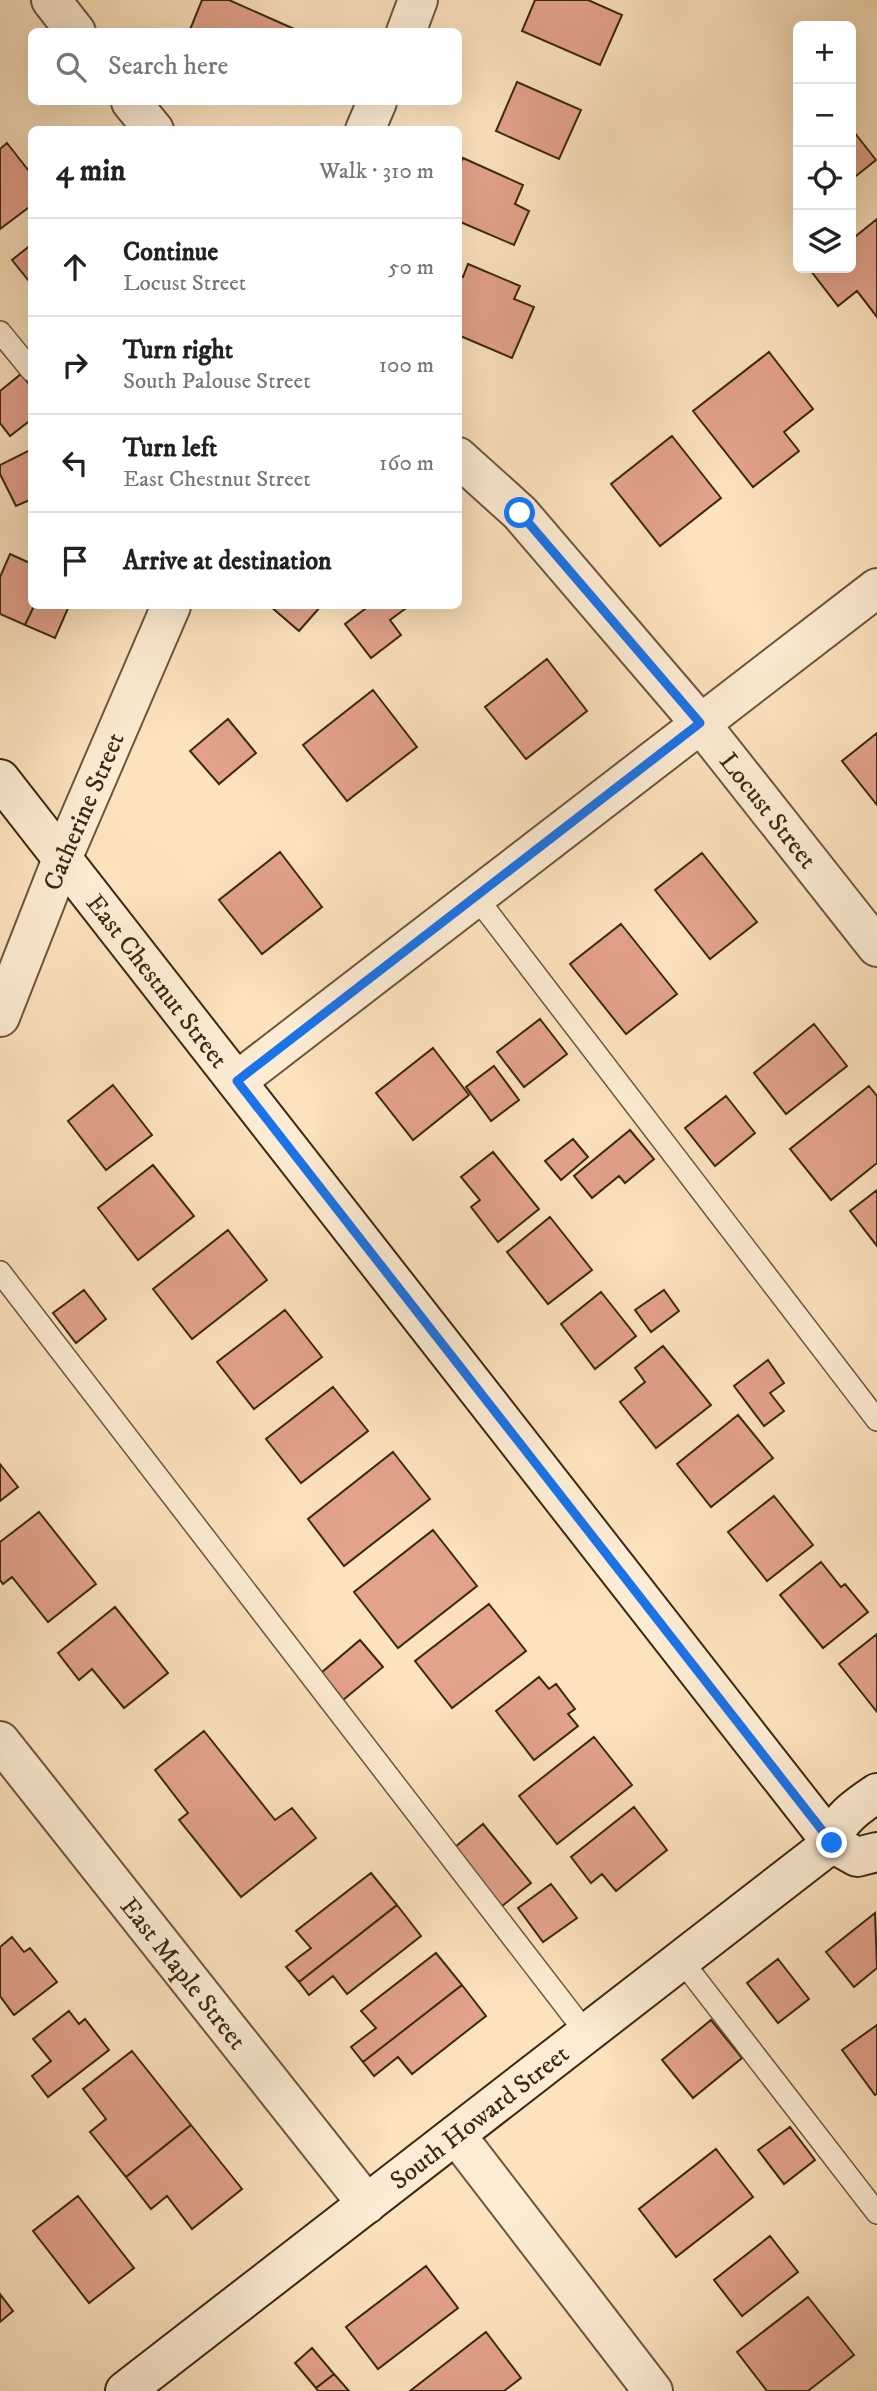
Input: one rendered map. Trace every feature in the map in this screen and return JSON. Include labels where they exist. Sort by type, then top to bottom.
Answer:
[{"type":"street","points":[[51,0],[73,28]]},
{"type":"street","points":[[407,28],[418,0]]},
{"type":"street","points":[[133,105],[151,126]]},
{"type":"street","points":[[367,126],[376,105]]},
{"type":"street","name":"Locust Street","points":[[462,461],[520,513],[700,723],[877,947]]},
{"type":"street","points":[[237,1081],[877,587]]},
{"type":"street","name":"Catherine Street","points":[[0,1017],[62,859],[170,609]]},
{"type":"street","name":"East Chestnut Street","points":[[0,779],[832,1843]]},
{"type":"street","name":"East Maple Street","points":[[0,1741],[367,2204]]},
{"type":"street","name":"South Howard Street","points":[[125,2391],[832,1843],[834,1832],[860,1804],[877,1793]]},
{"type":"street","points":[[832,1843],[857,1857],[877,1852]]},
{"type":"street","points":[[456,2135],[653,2391]]},
{"type":"lane","points":[[0,332],[28,366]]},
{"type":"lane","points":[[476,897],[877,1420]]},
{"type":"lane","points":[[0,1272],[587,2034]]},
{"type":"lane","points":[[682,1961],[877,2214]]},
{"type":"building","points":[[202,0],[229,0],[292,28],[191,28]]},
{"type":"building","points":[[535,0],[588,0],[622,15],[600,65],[522,31]]},
{"type":"building","points":[[517,82],[581,110],[559,159],[496,131]]},
{"type":"building","points":[[856,134],[876,160],[856,176]]},
{"type":"building","points":[[7,143],[28,170],[28,208],[0,229],[0,149]]},
{"type":"building","points":[[462,160],[523,185],[515,204],[529,211],[514,245],[462,223]]},
{"type":"building","points":[[877,219],[877,317],[857,291],[838,306],[813,273],[856,273],[856,236]]},
{"type":"building","points":[[28,247],[28,280],[12,260]]},
{"type":"building","points":[[468,264],[520,286],[514,299],[534,307],[512,358],[462,337],[463,277]]},
{"type":"building","points":[[769,352],[813,409],[784,432],[799,451],[753,487],[693,411]]},
{"type":"building","points":[[21,374],[28,383],[28,422],[10,436],[0,423],[0,391]]},
{"type":"building","points":[[672,436],[721,498],[660,546],[611,484]]},
{"type":"building","points":[[28,451],[28,501],[16,506],[0,474],[0,465]]},
{"type":"building","points":[[10,554],[28,562],[28,609],[33,609],[25,625],[0,614],[0,577]]},
{"type":"building","points":[[33,609],[68,609],[55,638],[25,625]]},
{"type":"building","points":[[273,609],[318,609],[299,631]]},
{"type":"building","points":[[365,609],[405,609],[390,620],[401,635],[371,658],[345,624]]},
{"type":"building","points":[[547,659],[587,711],[526,759],[485,707]]},
{"type":"building","points":[[373,690],[417,747],[347,801],[303,745]]},
{"type":"building","points":[[228,719],[256,753],[219,784],[190,751]]},
{"type":"building","points":[[877,733],[877,805],[842,761]]},
{"type":"building","points":[[280,852],[322,907],[262,954],[219,900]]},
{"type":"building","points":[[702,853],[757,922],[710,959],[655,890]]},
{"type":"building","points":[[621,924],[677,994],[626,1034],[570,964]]},
{"type":"building","points":[[540,1019],[567,1054],[524,1087],[497,1052]]},
{"type":"building","points":[[814,1024],[847,1066],[786,1114],[754,1073]]},
{"type":"building","points":[[433,1048],[469,1095],[413,1140],[376,1093]]},
{"type":"building","points":[[494,1066],[519,1100],[491,1121],[466,1087]]},
{"type":"building","points":[[113,1085],[152,1135],[106,1170],[68,1121]]},
{"type":"building","points":[[869,1086],[877,1096],[877,1163],[831,1200],[790,1149]]},
{"type":"building","points":[[726,1096],[755,1133],[715,1166],[685,1128]]},
{"type":"building","points":[[630,1130],[654,1159],[625,1183],[619,1176],[592,1198],[574,1176]]},
{"type":"building","points":[[573,1139],[588,1157],[561,1180],[545,1161]]},
{"type":"building","points":[[493,1152],[539,1209],[498,1242],[471,1207],[480,1200],[461,1177]]},
{"type":"building","points":[[153,1165],[194,1216],[138,1260],[98,1208]]},
{"type":"building","points":[[877,1190],[877,1246],[850,1211]]},
{"type":"building","points":[[550,1217],[592,1270],[548,1304],[507,1252]]},
{"type":"building","points":[[228,1230],[267,1280],[192,1339],[153,1289]]},
{"type":"building","points":[[84,1290],[106,1319],[76,1343],[53,1313]]},
{"type":"building","points":[[664,1290],[679,1311],[651,1332],[635,1310]]},
{"type":"building","points":[[601,1292],[636,1336],[595,1369],[561,1324]]},
{"type":"building","points":[[285,1310],[322,1357],[254,1409],[217,1362]]},
{"type":"building","points":[[663,1346],[711,1405],[656,1448],[620,1402],[645,1382],[635,1368]]},
{"type":"building","points":[[768,1360],[784,1383],[770,1393],[784,1411],[764,1426],[734,1386]]},
{"type":"building","points":[[333,1387],[368,1431],[301,1483],[266,1439]]},
{"type":"building","points":[[738,1415],[773,1458],[711,1507],[677,1464]]},
{"type":"building","points":[[393,1452],[430,1499],[344,1566],[308,1519]]},
{"type":"building","points":[[0,1464],[18,1487],[0,1501]]},
{"type":"building","points":[[774,1496],[813,1545],[767,1581],[728,1532]]},
{"type":"building","points":[[39,1512],[96,1584],[48,1622],[12,1577],[3,1584],[0,1580],[0,1542]]},
{"type":"building","points":[[433,1530],[477,1586],[398,1648],[354,1592]]},
{"type":"building","points":[[821,1562],[841,1587],[845,1584],[868,1612],[823,1648],[780,1595]]},
{"type":"building","points":[[489,1604],[526,1651],[452,1708],[415,1661]]},
{"type":"building","points":[[115,1607],[168,1673],[124,1708],[92,1669],[79,1680],[58,1653]]},
{"type":"building","points":[[877,1634],[877,1712],[839,1664]]},
{"type":"building","points":[[360,1640],[383,1667],[343,1700],[321,1673]]},
{"type":"building","points":[[539,1677],[549,1689],[556,1684],[575,1709],[568,1714],[578,1726],[534,1760],[496,1711]]},
{"type":"building","points":[[204,1731],[275,1820],[292,1808],[316,1838],[241,1897],[179,1820],[188,1813],[155,1770]]},
{"type":"building","points":[[594,1737],[632,1785],[557,1844],[519,1796]]},
{"type":"building","points":[[634,1807],[667,1850],[616,1891],[602,1874],[591,1883],[571,1857]]},
{"type":"building","points":[[483,1824],[531,1883],[497,1910],[449,1852]]},
{"type":"building","points":[[371,1873],[397,1905],[299,1982],[286,1967],[311,1948],[296,1931]]},
{"type":"building","points":[[551,1884],[577,1918],[543,1942],[518,1908]]},
{"type":"building","points":[[397,1905],[421,1936],[347,1994],[333,1976],[309,1995],[299,1982]]},
{"type":"building","points":[[875,1913],[877,1968],[854,1987],[826,1952]]},
{"type":"building","points":[[12,1937],[24,1952],[30,1948],[57,1982],[14,2015],[0,1996],[0,1947]]},
{"type":"building","points":[[436,1953],[462,1985],[363,2062],[351,2047],[376,2028],[361,2011]]},
{"type":"building","points":[[778,1959],[809,1999],[778,2023],[747,1983]]},
{"type":"building","points":[[462,1985],[486,2016],[412,2074],[398,2057],[374,2076],[363,2062]]},
{"type":"building","points":[[69,2011],[79,2024],[85,2019],[109,2050],[48,2097],[32,2076],[51,2061],[33,2039]]},
{"type":"building","points":[[711,2020],[742,2058],[693,2098],[662,2060]]},
{"type":"building","points":[[877,2025],[877,2094],[875,2095],[842,2050]]},
{"type":"building","points":[[132,2051],[191,2125],[126,2177],[90,2132],[106,2119],[83,2089]]},
{"type":"building","points":[[191,2125],[242,2189],[192,2229],[167,2196],[151,2209],[126,2177]]},
{"type":"building","points":[[790,2127],[815,2160],[784,2184],[758,2150]]},
{"type":"building","points":[[716,2149],[753,2197],[676,2257],[639,2209]]},
{"type":"building","points":[[78,2196],[134,2268],[89,2303],[33,2231]]},
{"type":"building","points":[[770,2236],[798,2272],[742,2316],[714,2280]]},
{"type":"building","points":[[426,2266],[458,2308],[378,2369],[346,2327]]},
{"type":"building","points":[[0,2294],[13,2311],[0,2322]]},
{"type":"building","points":[[808,2297],[854,2355],[808,2391],[767,2391],[737,2352]]},
{"type":"building","points":[[486,2332],[521,2378],[504,2391],[410,2391]]},
{"type":"building","points":[[312,2348],[334,2374],[316,2388],[295,2363]]},
{"type":"building","points":[[334,2374],[349,2391],[318,2391],[316,2388]]},
{"type":"route","points":[[520,513],[700,723],[237,1081],[832,1843]]}]
